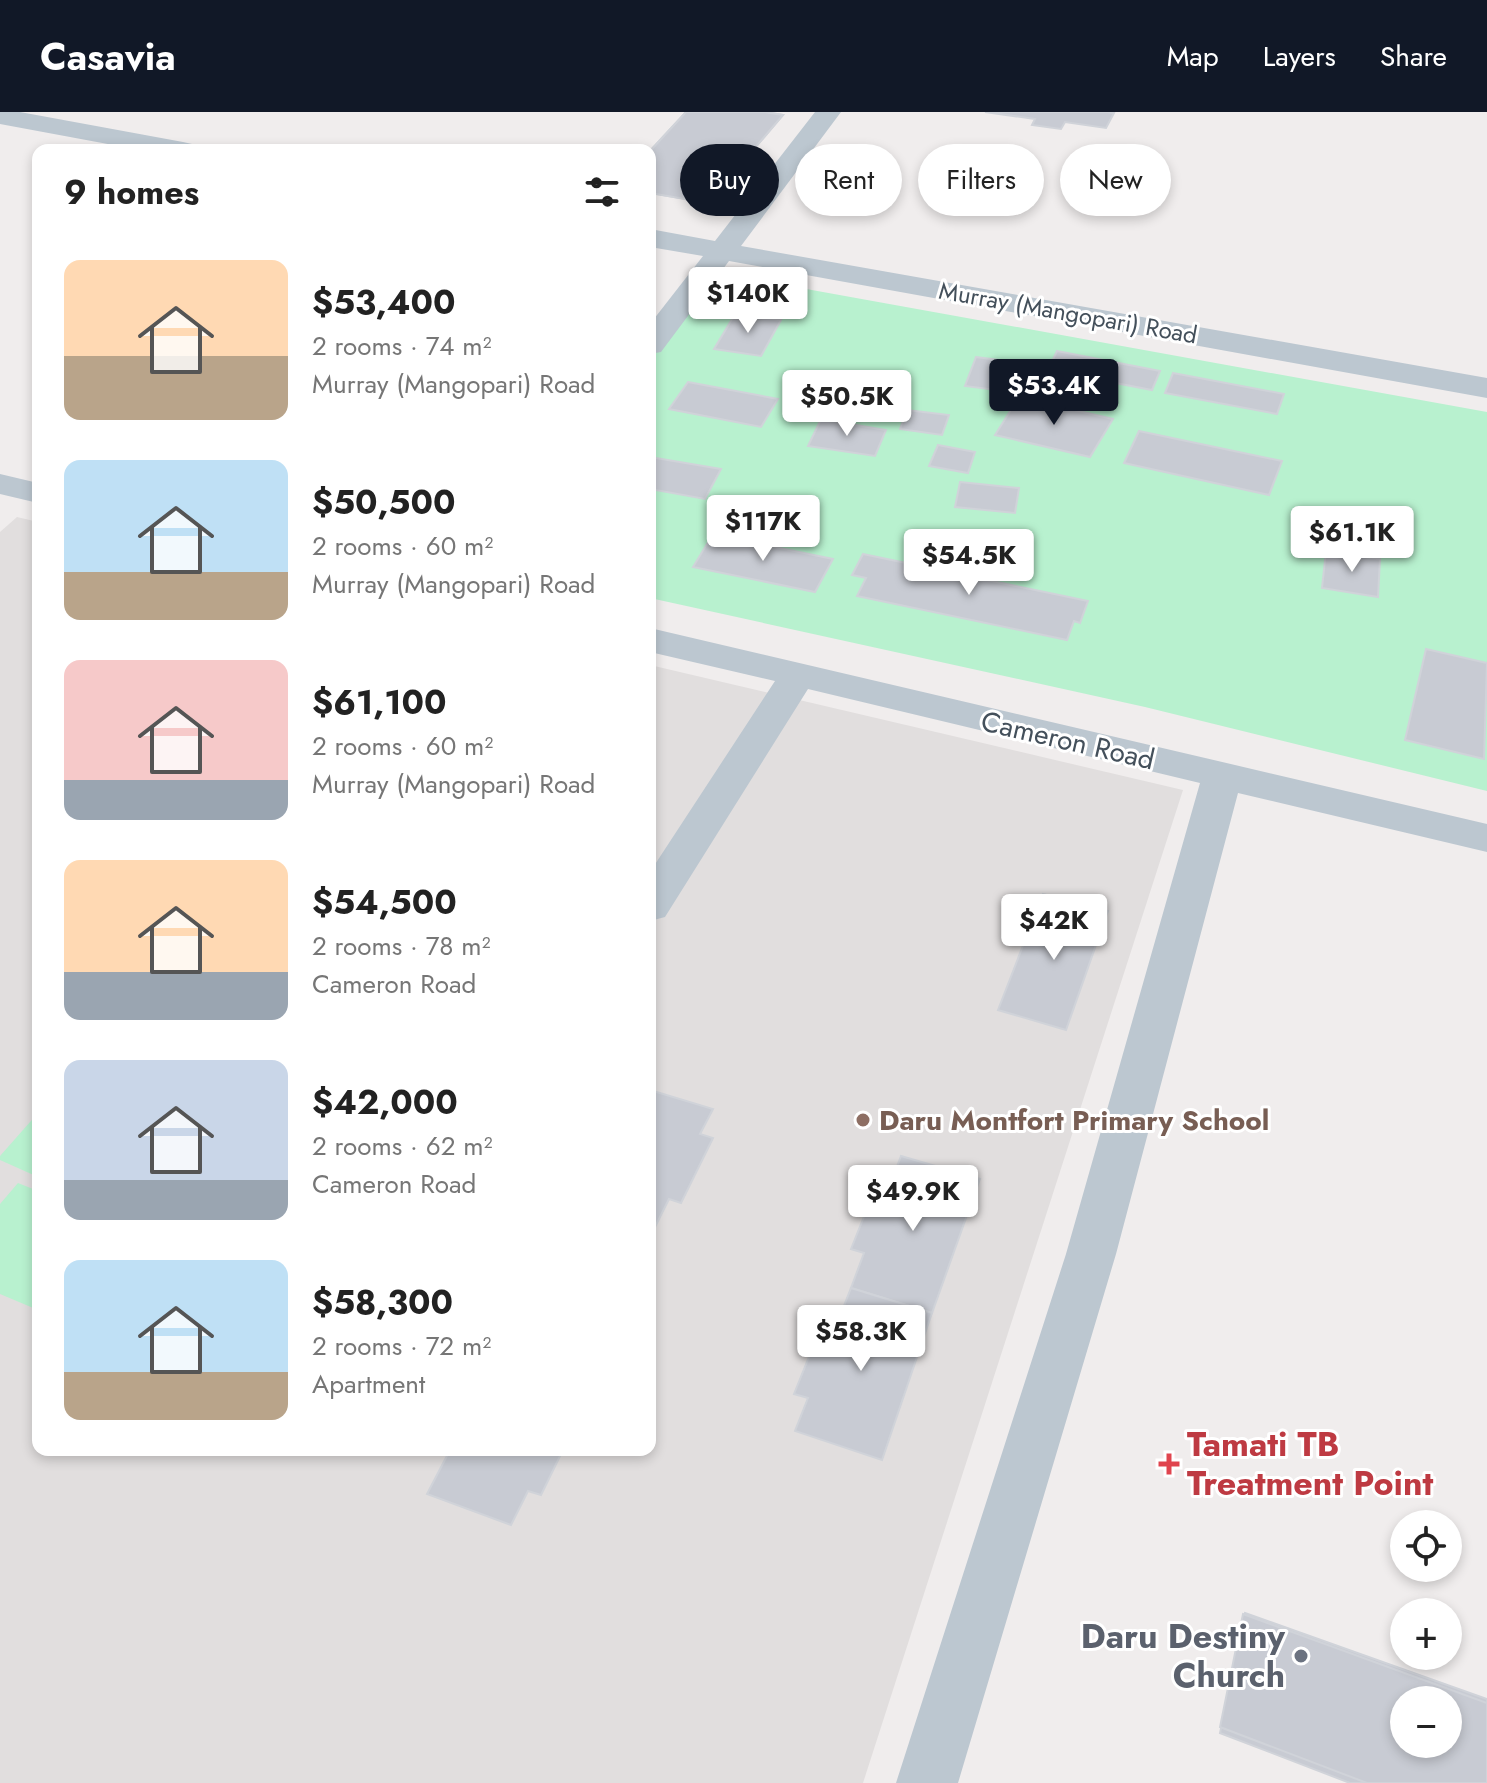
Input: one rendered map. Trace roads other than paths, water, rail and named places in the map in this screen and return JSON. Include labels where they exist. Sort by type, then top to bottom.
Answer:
[{"type":"street","points":[[656,337],[828,112]]},
{"type":"street","points":[[0,116],[151,144]]},
{"type":"street","name":"Murray (Mangopari) Road","points":[[656,239],[1487,388]]},
{"type":"street","name":"Cameron Road","points":[[656,641],[1487,838]]},
{"type":"street","points":[[656,897],[798,675]]},
{"type":"street","points":[[927,1783],[1091,1254],[1222,776]]},
{"type":"place","name":"Daru Montfort Primary School","points":[[863,1120]]},
{"type":"place","name":"Tamati TB Treatment Point","points":[[1169,1464]]},
{"type":"place","name":"Daru Destiny Church","points":[[1301,1656]]}]
